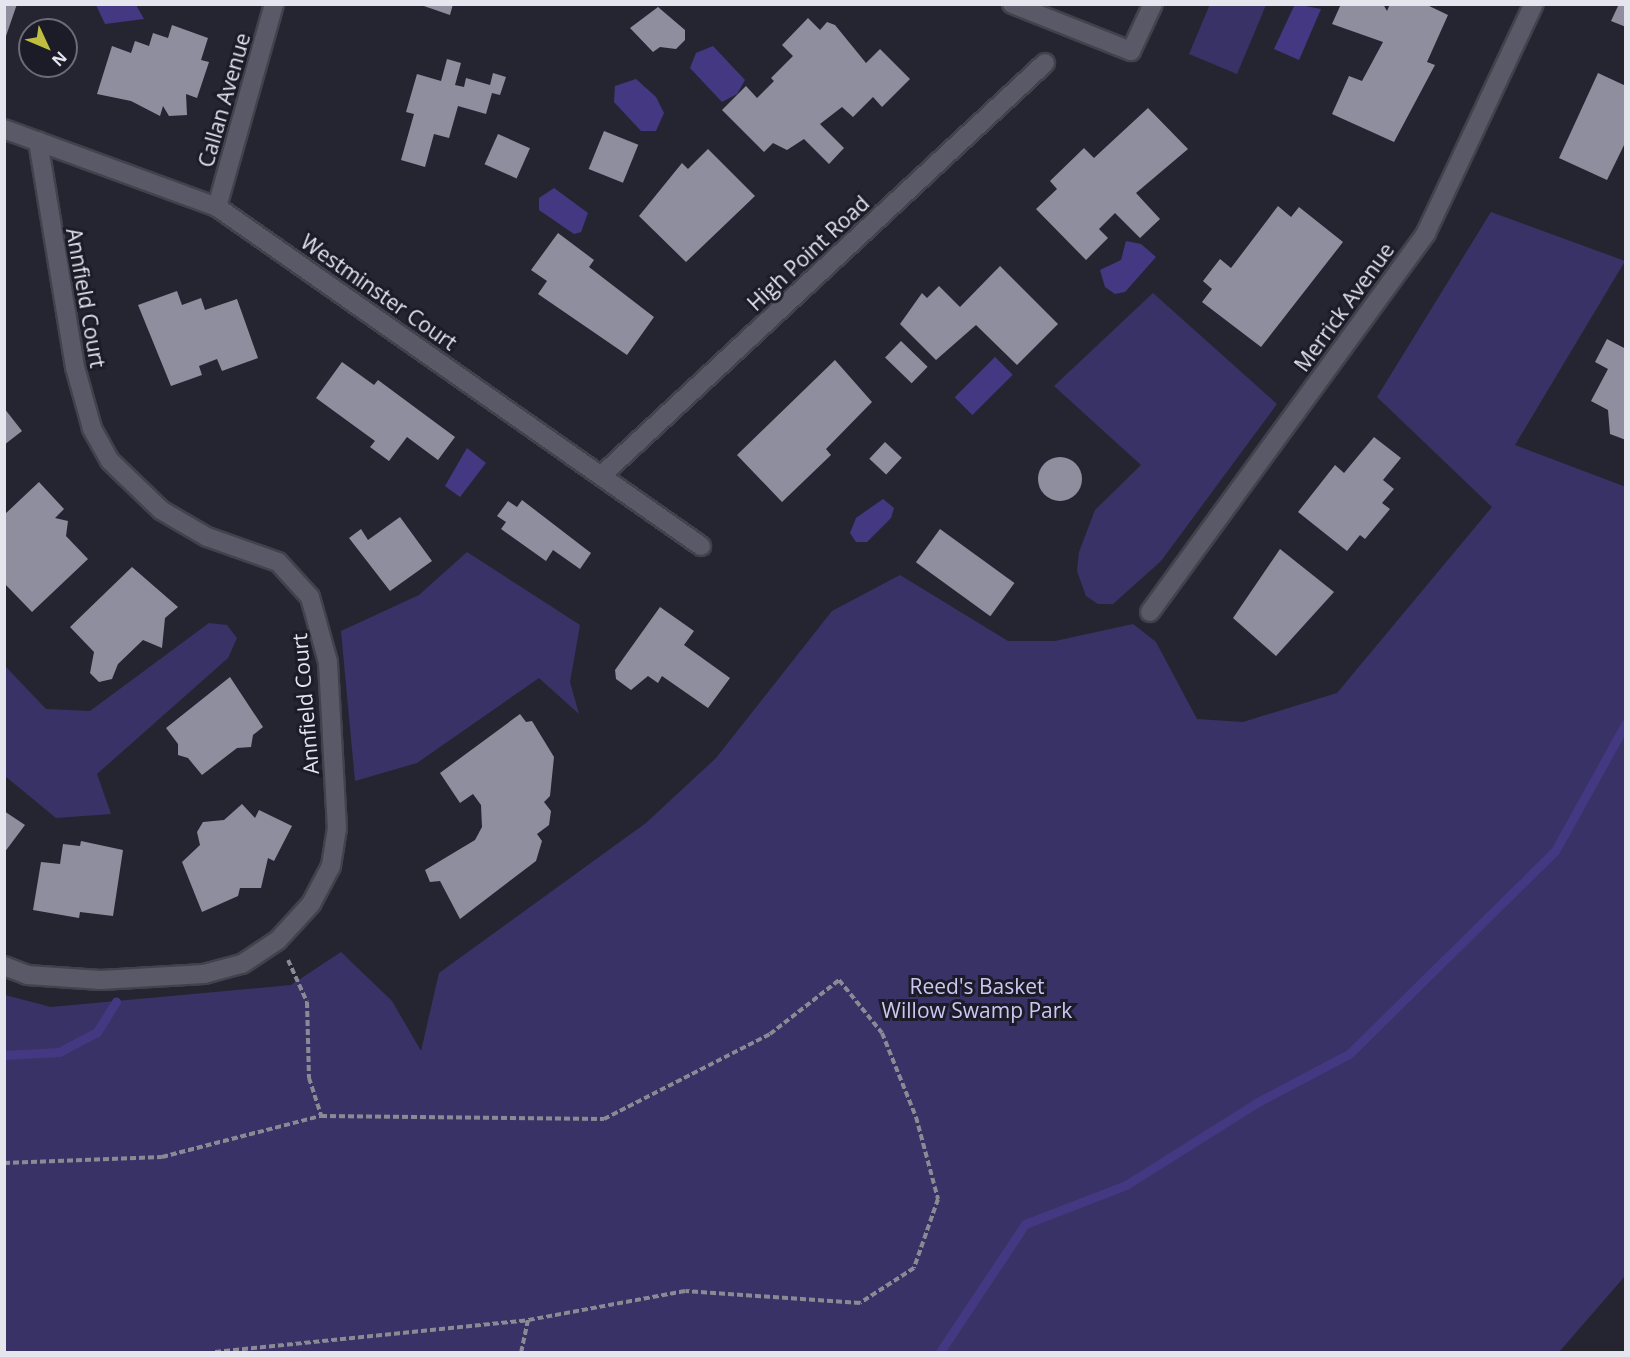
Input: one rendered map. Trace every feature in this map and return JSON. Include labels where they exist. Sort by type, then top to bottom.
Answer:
[{"type":"street","name":"Callan Avenue","points":[[217,207],[274,4]]},
{"type":"street","points":[[1012,4],[1131,51],[1153,4]]},
{"type":"street","name":"Merrick Avenue","points":[[1150,612],[1426,233],[1534,4]]},
{"type":"street","name":"High Point Road","points":[[602,475],[1044,63]]},
{"type":"street","name":"Westminster Court","points":[[4,129],[217,207],[701,546]]},
{"type":"street","name":"Annfield Court","points":[[4,966],[27,975],[101,980],[204,975],[242,964],[278,940],[310,904],[326,875],[337,829],[321,624],[296,576],[278,562],[207,537],[161,510],[110,461],[92,428],[75,367],[38,141]]},
{"type":"path","points":[[278,940],[307,1002],[309,1078],[321,1116]]},
{"type":"path","points":[[4,1162],[162,1157],[321,1116],[604,1119],[770,1034],[839,980],[882,1033],[916,1118],[938,1199],[914,1268],[860,1303],[686,1290],[528,1320],[215,1353]]},
{"type":"path","points":[[521,1353],[528,1320]]},
{"type":"green space","points":[[1210,4],[1266,5],[1237,74],[1189,54]]},
{"type":"green space","name":"Reed's Basket Willow Swamp Park","points":[[1491,212],[1625,261],[1515,445],[1626,487],[1625,1276],[1559,1352],[5,1352],[5,995],[51,1007],[291,985],[341,952],[392,1001],[421,1051],[439,973],[646,823],[716,758],[832,611],[900,575],[1008,641],[1055,641],[1133,624],[1156,642],[1197,719],[1243,722],[1337,693],[1492,507],[1377,397]]},
{"type":"green space","points":[[1153,293],[1277,404],[1161,561],[1113,604],[1098,604],[1086,596],[1077,571],[1079,552],[1095,510],[1141,465],[1054,386]]},
{"type":"green space","points":[[467,552],[580,625],[570,682],[579,714],[539,678],[417,763],[355,781],[341,631],[419,595]]},
{"type":"green space","points":[[209,623],[227,625],[237,638],[228,658],[97,774],[111,814],[56,818],[5,776],[5,666],[46,709],[90,711]]},
{"type":"shaded area","points":[[1295,4],[1321,9],[1299,60],[1274,49]]},
{"type":"shaded area","points":[[96,5],[136,5],[144,19],[105,24]]},
{"type":"shaded area","points":[[713,46],[745,80],[737,94],[722,102],[690,68],[696,53]]},
{"type":"shaded area","points":[[636,79],[656,97],[664,113],[656,131],[641,131],[614,102],[615,86]]},
{"type":"shaded area","points":[[554,188],[588,213],[581,232],[574,234],[539,210],[539,198]]},
{"type":"shaded area","points":[[1126,241],[1141,244],[1156,257],[1125,292],[1115,294],[1105,287],[1100,270],[1121,260]]},
{"type":"shaded area","points":[[995,357],[1013,375],[972,415],[955,397]]},
{"type":"shaded area","points":[[467,448],[486,463],[460,497],[445,486]]},
{"type":"shaded area","points":[[883,499],[894,508],[891,518],[867,542],[856,542],[850,533],[856,518]]},
{"type":"building","points":[[4,4],[17,4],[5,39],[4,39]]},
{"type":"building","points":[[418,4],[453,4],[450,15]]},
{"type":"building","points":[[1341,4],[1383,4],[1387,11],[1390,4],[1425,4],[1448,15],[1427,62],[1435,65],[1394,142],[1332,114],[1349,76],[1362,81],[1383,42],[1332,24]]},
{"type":"building","points":[[1619,4],[1626,4],[1626,27],[1611,21]]},
{"type":"building","points":[[658,7],[685,30],[685,40],[676,49],[660,47],[653,52],[630,28]]},
{"type":"building","points":[[808,18],[820,30],[827,22],[835,25],[866,63],[880,49],[910,79],[882,107],[873,97],[853,117],[842,107],[820,124],[844,148],[829,164],[804,139],[787,150],[773,143],[764,152],[722,110],[746,86],[757,98],[774,81],[771,78],[793,56],[782,45]]},
{"type":"building","points":[[172,25],[208,38],[201,60],[209,62],[197,98],[186,94],[187,115],[169,116],[163,106],[160,116],[131,101],[97,94],[112,46],[131,53],[135,41],[149,46],[153,33],[168,38]]},
{"type":"building","points":[[447,59],[461,63],[455,85],[464,87],[466,78],[490,85],[493,73],[506,77],[500,95],[492,93],[486,114],[458,106],[449,138],[434,134],[425,167],[401,160],[414,114],[406,112],[417,74],[441,81]]},
{"type":"building","points":[[1598,73],[1626,86],[1626,141],[1607,180],[1559,158]]},
{"type":"building","points":[[1148,108],[1188,149],[1136,193],[1160,219],[1140,238],[1115,213],[1099,229],[1108,238],[1086,260],[1036,209],[1057,189],[1050,181],[1084,148],[1094,158]]},
{"type":"building","points":[[604,131],[638,145],[623,183],[589,169]]},
{"type":"building","points":[[498,134],[530,148],[517,178],[485,164]]},
{"type":"building","points":[[708,149],[755,196],[686,262],[639,216],[682,163],[688,169]]},
{"type":"building","points":[[1278,206],[1291,217],[1299,207],[1343,242],[1261,347],[1202,302],[1212,289],[1203,281],[1220,259],[1231,268]]},
{"type":"building","points":[[558,233],[594,260],[589,267],[654,317],[627,355],[538,294],[547,281],[531,270]]},
{"type":"building","points":[[1000,266],[1058,324],[1017,365],[976,325],[936,360],[900,324],[922,293],[927,298],[939,286],[960,307]]},
{"type":"building","points":[[177,291],[182,305],[201,298],[205,310],[237,299],[258,358],[222,371],[217,359],[199,366],[202,375],[171,386],[138,305]]},
{"type":"building","points":[[1607,339],[1626,349],[1626,440],[1610,434],[1608,410],[1591,401],[1608,369],[1595,362]]},
{"type":"building","points":[[901,341],[928,367],[912,383],[885,358]]},
{"type":"building","points":[[835,360],[872,402],[826,449],[831,455],[782,502],[737,455]]},
{"type":"building","points":[[342,362],[374,385],[378,380],[455,437],[438,460],[407,437],[389,461],[370,447],[375,441],[316,398]]},
{"type":"building","points":[[4,408],[22,431],[4,445]]},
{"type":"building","points":[[1374,437],[1401,458],[1383,480],[1394,489],[1382,503],[1390,509],[1365,539],[1360,535],[1347,551],[1298,512],[1335,465],[1344,473]]},
{"type":"building","points":[[885,442],[902,458],[886,475],[869,459]]},
{"type":"building","points":[[1060,457],[1075,464],[1082,479],[1075,494],[1060,501],[1045,494],[1038,479],[1045,464]]},
{"type":"building","points":[[39,482],[64,509],[55,518],[68,521],[66,536],[88,559],[32,612],[4,583],[4,515]]},
{"type":"building","points":[[522,500],[591,553],[580,569],[553,550],[546,561],[501,529],[506,522],[497,516],[508,501],[517,507]]},
{"type":"building","points":[[400,517],[432,561],[390,591],[349,538],[361,529],[368,540]]},
{"type":"building","points":[[940,529],[1014,583],[990,616],[916,562]]},
{"type":"building","points":[[1280,549],[1334,592],[1276,656],[1233,618]]},
{"type":"building","points":[[132,567],[178,607],[165,618],[162,648],[143,640],[118,664],[112,679],[99,682],[90,673],[94,652],[70,627]]},
{"type":"building","points":[[660,607],[694,631],[684,645],[730,678],[708,708],[662,676],[658,683],[648,676],[631,690],[616,679],[615,670]]},
{"type":"building","points":[[230,677],[263,727],[253,735],[251,747],[237,748],[202,775],[188,758],[178,755],[178,744],[166,728]]},
{"type":"building","points":[[520,714],[526,722],[532,721],[554,757],[550,796],[544,802],[551,811],[549,825],[537,834],[542,841],[536,861],[460,919],[440,881],[430,882],[425,870],[475,840],[482,827],[481,805],[473,794],[460,803],[440,773]]},
{"type":"building","points":[[242,804],[255,818],[259,810],[292,826],[274,861],[268,858],[261,888],[240,888],[238,896],[202,912],[182,862],[200,845],[197,832],[203,822],[224,820]]},
{"type":"building","points":[[4,811],[25,825],[4,853]]},
{"type":"building","points":[[81,841],[123,850],[113,916],[80,912],[79,918],[33,910],[41,862],[60,864],[63,844],[80,846]]},
{"type":"waterway","points":[[940,1352],[1025,1224],[1126,1185],[1256,1103],[1349,1054],[1555,851],[1626,723]]},
{"type":"waterway","points":[[4,1055],[59,1052],[97,1032],[116,1001]]}]
